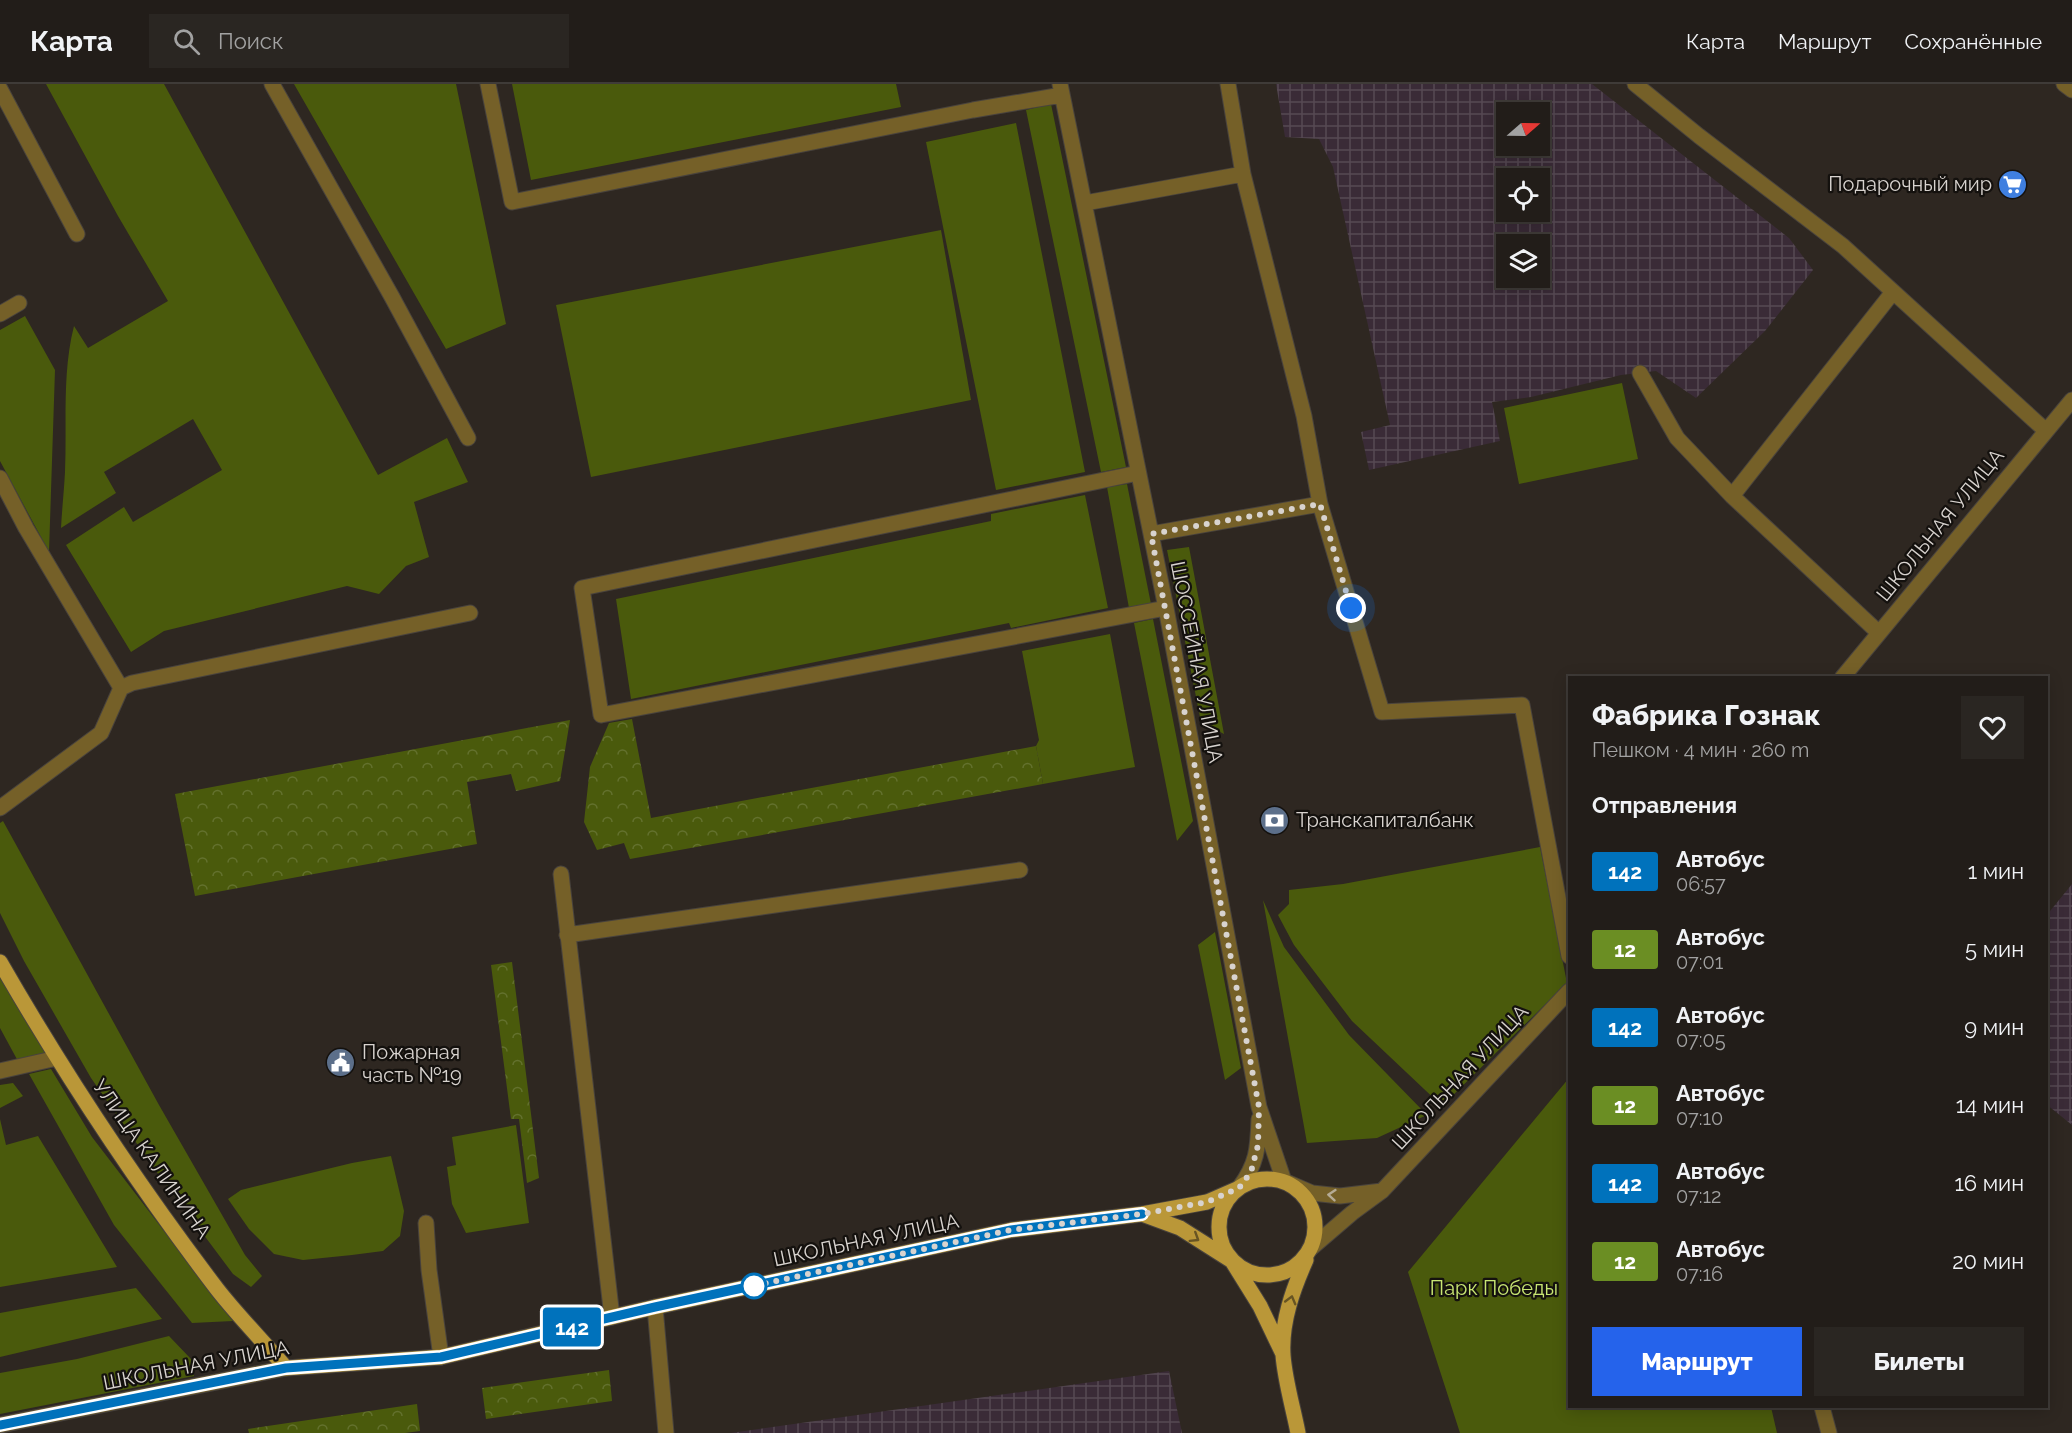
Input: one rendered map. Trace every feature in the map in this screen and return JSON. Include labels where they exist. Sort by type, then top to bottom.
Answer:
[{"type":"main road","name":"УЛИЦА КАЛИНИНА","points":[[0,962],[99,1123],[218,1290],[286,1368]]},
{"type":"main road","points":[[1283,1354],[1287,1314],[1295,1284],[1316,1231],[1314,1216],[1303,1196],[1284,1181],[1269,1179],[1254,1181],[1239,1188],[1227,1200],[1221,1215],[1219,1231],[1223,1247],[1260,1306],[1283,1354],[1298,1433]]},
{"type":"main road","name":"ШКОЛЬНАЯ УЛИЦА","points":[[286,1368],[441,1357],[655,1307],[1011,1230],[1142,1214],[1207,1202],[1239,1188]]},
{"type":"main road","points":[[1142,1214],[1180,1228],[1246,1271],[1261,1275],[1278,1275],[1292,1269],[1304,1259],[1310,1249]]},
{"type":"street","points":[[272,84],[392,297],[468,438]]},
{"type":"street","points":[[488,84],[512,202],[962,112],[1061,89]]},
{"type":"street","points":[[1228,84],[1243,174],[1304,417],[1320,504],[1382,712],[1522,705],[1568,951]]},
{"type":"street","points":[[1635,84],[1843,246],[2045,430]]},
{"type":"street","points":[[2064,84],[2072,90]]},
{"type":"street","points":[[0,89],[77,234]]},
{"type":"street","name":"ШОССЕЙНАЯ УЛИЦА","points":[[1061,89],[1166,608],[1259,1107]]},
{"type":"street","points":[[1084,203],[1243,174]]},
{"type":"street","points":[[1732,496],[1893,292]]},
{"type":"street","points":[[0,314],[19,303]]},
{"type":"street","points":[[1640,373],[1677,438],[1732,496],[1879,633]]},
{"type":"street","name":"ШКОЛЬНАЯ УЛИЦА","points":[[1844,676],[2072,400]]},
{"type":"street","points":[[1138,473],[582,588],[601,715],[1166,608]]},
{"type":"street","points":[[0,478],[26,528],[121,688]]},
{"type":"street","points":[[1151,534],[1320,504]]},
{"type":"street","points":[[0,808],[101,733],[121,688],[132,683],[470,613]]},
{"type":"street","points":[[567,935],[1020,870]]},
{"type":"street","points":[[561,873],[612,1317]]},
{"type":"street","name":"ШКОЛЬНАЯ УЛИЦА","points":[[1310,1249],[1382,1191],[1568,992]]},
{"type":"street","points":[[0,1071],[57,1058]]},
{"type":"street","points":[[1259,1107],[1284,1181],[1312,1193],[1340,1196],[1382,1191]]},
{"type":"street","points":[[1239,1188],[1251,1172],[1258,1145],[1259,1107]]},
{"type":"street","points":[[426,1223],[429,1270],[441,1357]]},
{"type":"street","points":[[655,1307],[666,1433]]},
{"type":"street","name":"ШКОЛЬНАЯ УЛИЦА","points":[[0,1425],[286,1368]]},
{"type":"street","points":[[1822,1408],[1829,1433]]},
{"type":"shaded area","points":[[1276,84],[1592,84],[1789,238],[1813,270],[1765,331],[1696,398],[1656,371],[1621,375],[1531,397],[1492,402],[1500,441],[1369,470],[1361,432],[1390,425],[1333,167],[1319,139],[1285,137]]},
{"type":"shaded area","points":[[2072,884],[2072,1125],[2048,1106],[2048,914]]},
{"type":"shaded area","points":[[1169,1371],[1182,1433],[731,1433]]},
{"type":"green space","points":[[46,84],[164,84],[378,475],[447,438],[468,482],[414,502],[429,557],[406,566],[379,594],[347,586],[164,631],[131,652],[66,545],[124,507],[133,522],[222,470],[193,419],[104,472],[116,493],[61,528],[65,472],[66,380],[74,326],[88,348],[168,301],[118,216]]},
{"type":"green space","points":[[294,84],[456,84],[506,324],[446,349]]},
{"type":"green space","points":[[512,84],[896,84],[901,107],[531,180]]},
{"type":"green space","points":[[1051,104],[1126,467],[1101,472],[1026,110]]},
{"type":"green space","points":[[1016,123],[1085,472],[996,490],[926,142]]},
{"type":"green space","points":[[941,230],[971,400],[591,477],[556,305]]},
{"type":"green space","points":[[25,316],[55,370],[49,552],[0,461],[0,330]]},
{"type":"green space","points":[[1622,383],[1638,459],[1519,484],[1504,408]]},
{"type":"green space","points":[[1127,484],[1151,604],[1129,608],[1107,487]]},
{"type":"green space","points":[[1085,495],[1108,608],[1011,628],[1009,623],[631,699],[616,599],[991,521],[991,514]]},
{"type":"green space","points":[[1189,547],[1224,734],[1201,722],[1167,550]]},
{"type":"green space","points":[[1153,619],[1193,821],[1177,841],[1134,623]]},
{"type":"green space","points":[[1110,634],[1135,767],[1043,784],[1036,746],[1039,740],[1022,651]]},
{"type":"green space","points":[[632,719],[651,818],[1036,746],[1043,784],[630,859],[624,843],[597,850],[584,822],[590,767],[609,723]]},
{"type":"green space","points":[[570,720],[560,781],[516,791],[511,774],[467,782],[477,844],[195,896],[175,794]]},
{"type":"green space","points":[[3,821],[159,1105],[245,1255],[262,1276],[251,1287],[233,1274],[156,1171],[91,1078],[24,961],[0,913],[0,823]]},
{"type":"green space","points":[[1540,847],[1567,983],[1442,1106],[1352,1021],[1294,945],[1278,915],[1289,904],[1289,890],[1343,884]]},
{"type":"green space","points":[[1263,900],[1284,947],[1349,1035],[1427,1115],[1377,1138],[1307,1143]]},
{"type":"green space","points":[[1215,932],[1241,1068],[1225,1080],[1198,945]]},
{"type":"green space","points":[[512,962],[539,1178],[527,1183],[519,1119],[511,1119],[491,965]]},
{"type":"green space","points":[[0,970],[50,1057],[19,1063],[0,1028]]},
{"type":"green space","points":[[51,1069],[92,1137],[233,1321],[192,1323],[114,1225],[29,1074]]},
{"type":"green space","name":"Парк Победы","points":[[1568,1079],[1568,1408],[1771,1408],[1777,1433],[1460,1433],[1408,1272]]},
{"type":"green space","points":[[13,1083],[23,1096],[0,1108],[0,1085]]},
{"type":"green space","points":[[0,1119],[6,1145],[38,1136],[117,1267],[0,1287]]},
{"type":"green space","points":[[516,1125],[529,1223],[466,1233],[452,1204],[447,1167],[456,1165],[452,1137]]},
{"type":"green space","points":[[391,1156],[404,1211],[400,1236],[383,1251],[303,1260],[274,1254],[249,1229],[228,1199],[241,1190]]},
{"type":"green space","points":[[136,1288],[162,1319],[0,1357],[0,1313]]},
{"type":"green space","points":[[169,1336],[191,1359],[194,1376],[0,1414],[0,1373],[77,1359]]},
{"type":"green space","points":[[609,1370],[612,1401],[486,1419],[482,1388]]},
{"type":"green space","points":[[417,1404],[420,1431],[405,1433],[249,1433],[248,1429]]},
{"type":"bus line","name":"142","points":[[0,1425],[286,1368],[441,1357],[655,1307],[1011,1230],[1142,1214]]},
{"type":"place","name":"Подарочный мир","points":[[2013,184]]},
{"type":"place","name":"Транскапиталбанк","points":[[1275,820]]},
{"type":"place","name":"Пожарная часть №19","points":[[341,1063]]},
{"type":"route","points":[[754,1286],[744,1288],[1011,1230],[1142,1214],[1207,1202],[1239,1188],[1251,1172],[1258,1145],[1259,1107],[1151,534],[1320,504],[1351,608]]}]
